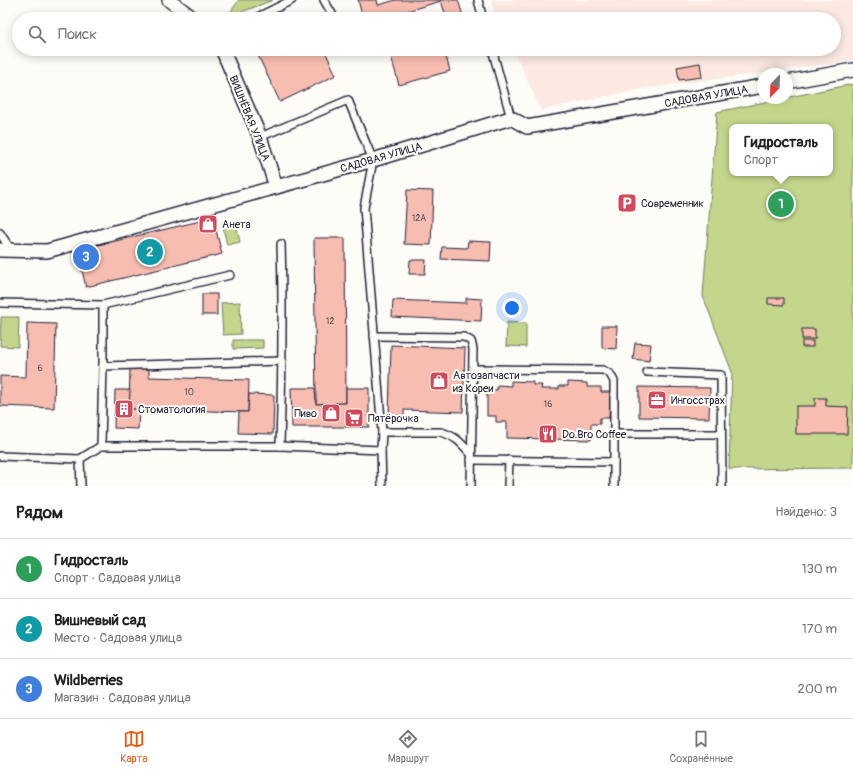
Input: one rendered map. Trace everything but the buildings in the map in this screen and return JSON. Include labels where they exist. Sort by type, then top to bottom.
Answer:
[{"type":"street","points":[[169,0],[185,12]]},
{"type":"street","name":"ВИШНЁВАЯ УЛИЦА","points":[[225,56],[260,138],[276,187]]},
{"type":"street","points":[[793,81],[853,70]]},
{"type":"street","name":"САДОВАЯ УЛИЦА","points":[[5,250],[47,251],[373,160],[511,118],[527,127],[757,87]]},
{"type":"lane","points":[[268,12],[292,0]]},
{"type":"lane","points":[[324,0],[331,12]]},
{"type":"lane","points":[[478,0],[481,12]]},
{"type":"lane","points":[[494,56],[511,118]]},
{"type":"lane","points":[[260,138],[348,100],[373,160],[364,208],[382,432],[382,486]]},
{"type":"lane","points":[[0,233],[5,250]]},
{"type":"lane","points":[[280,446],[282,361],[281,244]]},
{"type":"lane","points":[[0,303],[102,305],[230,275]]},
{"type":"lane","points":[[100,446],[103,366],[102,305]]},
{"type":"lane","points":[[374,336],[464,336],[471,342],[473,349],[471,486]]},
{"type":"lane","points":[[103,366],[282,361]]},
{"type":"lane","points":[[473,369],[603,370],[610,374],[614,381],[614,486]]},
{"type":"lane","points":[[647,372],[721,375],[722,486]]},
{"type":"lane","points":[[382,432],[441,432],[449,434],[456,438],[471,457],[509,460],[614,462]]},
{"type":"lane","points":[[614,434],[721,434]]},
{"type":"lane","points":[[0,456],[80,459],[100,446],[280,446],[381,450]]},
{"type":"lane","points":[[80,459],[81,486]]},
{"type":"lane","points":[[508,486],[509,460]]},
{"type":"shaded area","points":[[491,0],[853,0],[853,61],[793,69],[757,68],[757,74],[647,88],[541,110],[516,56],[841,56],[841,12],[495,12]]},
{"type":"green space","points":[[239,0],[273,0],[242,12],[230,12]]},
{"type":"green space","points":[[853,84],[853,468],[729,469],[732,372],[703,296],[717,112],[757,104],[793,104],[793,96]]},
{"type":"green space","points":[[235,220],[240,242],[227,245],[222,223]]},
{"type":"green space","points":[[240,302],[241,334],[223,335],[221,303]]},
{"type":"green space","points":[[1,317],[19,317],[18,347],[0,346]]},
{"type":"green space","points":[[507,322],[526,323],[526,347],[506,346]]},
{"type":"green space","points":[[233,340],[263,340],[263,348],[233,349]]},
{"type":"place","name":"Современник","points":[[627,203]]},
{"type":"place","name":"Гидросталь","points":[[781,204]]},
{"type":"place","name":"Анета","points":[[208,224]]},
{"type":"place","name":"Вишневый сад","points":[[150,252]]},
{"type":"place","name":"Wildberries","points":[[86,257]]},
{"type":"place","name":"Автозапчасти из Кореи","points":[[439,381]]},
{"type":"place","name":"Ингосстрах","points":[[657,400]]},
{"type":"place","name":"Стоматология","points":[[124,409]]},
{"type":"place","name":"Пиво","points":[[331,413]]},
{"type":"place","name":"Пятёрочка","points":[[354,418]]},
{"type":"place","name":"Do.Bro Coffee","points":[[548,434]]}]
